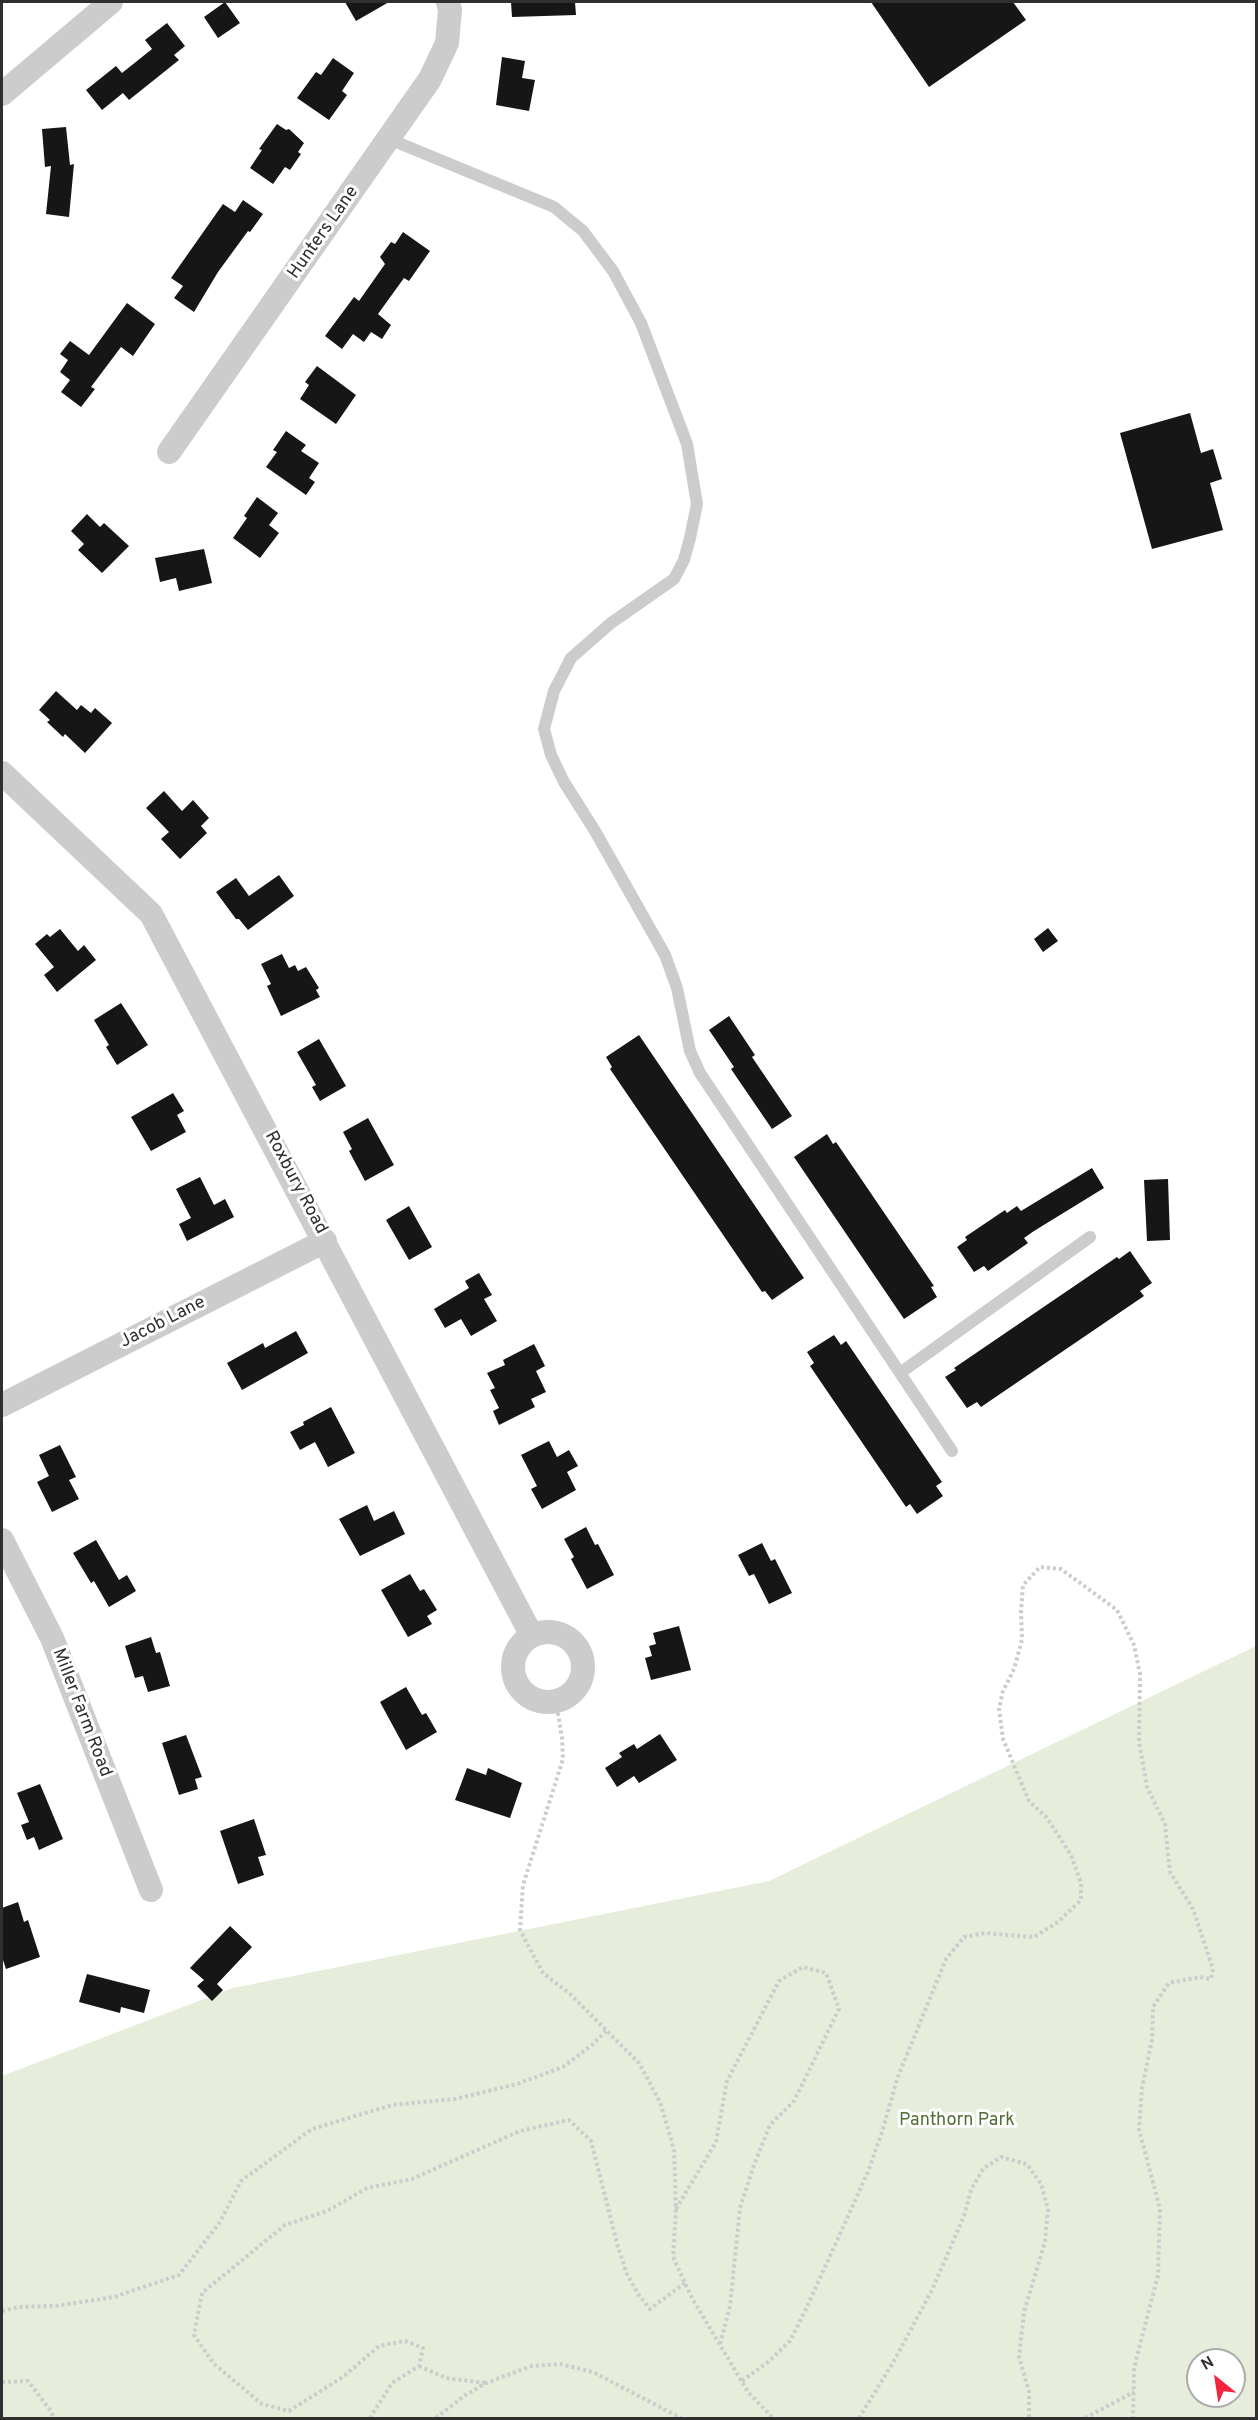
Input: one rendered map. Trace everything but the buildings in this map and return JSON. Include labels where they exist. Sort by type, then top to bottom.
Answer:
[{"type":"street","points":[[2,94],[111,2]]},
{"type":"street","name":"Hunters Lane","points":[[169,452],[430,79],[447,43],[450,10],[448,2]]},
{"type":"street","name":"Roxbury Road","points":[[2,773],[151,914],[532,1636]]},
{"type":"street","name":"Jacob Lane","points":[[2,1405],[325,1241]]},
{"type":"street","name":"Miller Farm Road","points":[[2,1540],[52,1638],[151,1890]]},
{"type":"street","points":[[544,1632],[560,1634],[574,1643],[581,1655],[583,1668],[578,1685],[566,1697],[556,1701],[542,1701],[532,1698],[521,1690],[514,1677],[515,1653],[523,1642],[532,1636],[544,1632]]},
{"type":"lane","points":[[389,138],[554,207],[583,231],[613,271],[641,323],[687,444],[697,504],[690,538],[684,560],[674,579],[611,623],[571,658],[554,691],[544,729],[551,755],[564,782],[595,831],[665,956],[677,988],[690,1052],[700,1073],[952,1451]]},
{"type":"lane","points":[[900,1373],[1090,1237]]},
{"type":"path","points":[[742,2381],[768,2362],[790,2341],[806,2309],[868,2172],[897,2079],[946,1959],[964,1937],[985,1933],[1034,1937],[1058,1922],[1081,1900],[1081,1883],[1071,1855],[1047,1818],[1029,1801],[1004,1738],[999,1709],[1003,1691],[1014,1669],[1022,1640],[1023,1586],[1040,1567],[1060,1569],[1117,1610],[1134,1645],[1140,1674],[1139,1742],[1147,1787],[1165,1824],[1170,1872],[1193,1909],[1214,1969],[1211,1979],[1200,1977],[1169,1983],[1153,2007],[1152,2040],[1142,2088],[1139,2129],[1160,2209],[1158,2274],[1134,2368],[1133,2418]]},
{"type":"path","points":[[556,1701],[562,1738],[562,1759],[523,1885],[520,1930],[543,1973],[570,1994],[639,2063],[660,2102],[674,2149],[676,2210],[673,2257],[685,2283],[748,2392],[773,2418]]},
{"type":"path","points":[[676,2210],[716,2142],[727,2081],[779,1981],[802,1967],[826,1973],[839,2008],[794,2101],[770,2125],[754,2165],[740,2208],[730,2306],[720,2344]]},
{"type":"path","points":[[2,2311],[18,2307],[56,2306],[114,2297],[179,2275],[220,2222],[241,2181],[312,2129],[392,2105],[455,2099],[517,2084],[563,2067],[606,2031]]},
{"type":"path","points":[[370,2418],[392,2383],[418,2366],[423,2348],[405,2341],[379,2346],[344,2377],[289,2411],[262,2404],[214,2364],[194,2335],[202,2293],[285,2225],[327,2211],[367,2188],[412,2179],[520,2131],[569,2120],[591,2141],[618,2247],[627,2274],[638,2294],[651,2309],[685,2283]]},
{"type":"path","points":[[859,2418],[911,2332],[932,2290],[964,2216],[971,2190],[983,2169],[1001,2157],[1027,2164],[1041,2184],[1048,2209],[1046,2242],[1024,2312],[1019,2357],[1029,2392],[1029,2418]]},
{"type":"path","points":[[436,2418],[464,2396],[486,2383],[532,2366],[560,2364],[593,2372],[681,2418]]},
{"type":"path","points":[[418,2366],[446,2378],[486,2383]]},
{"type":"path","points":[[2,2382],[28,2381],[54,2418]]},
{"type":"path","points":[[1085,2418],[1134,2392]]},
{"type":"green space","name":"Panthorn Park","points":[[1256,1646],[1256,2418],[2,2418],[2,2076],[233,1988],[769,1881]]}]
